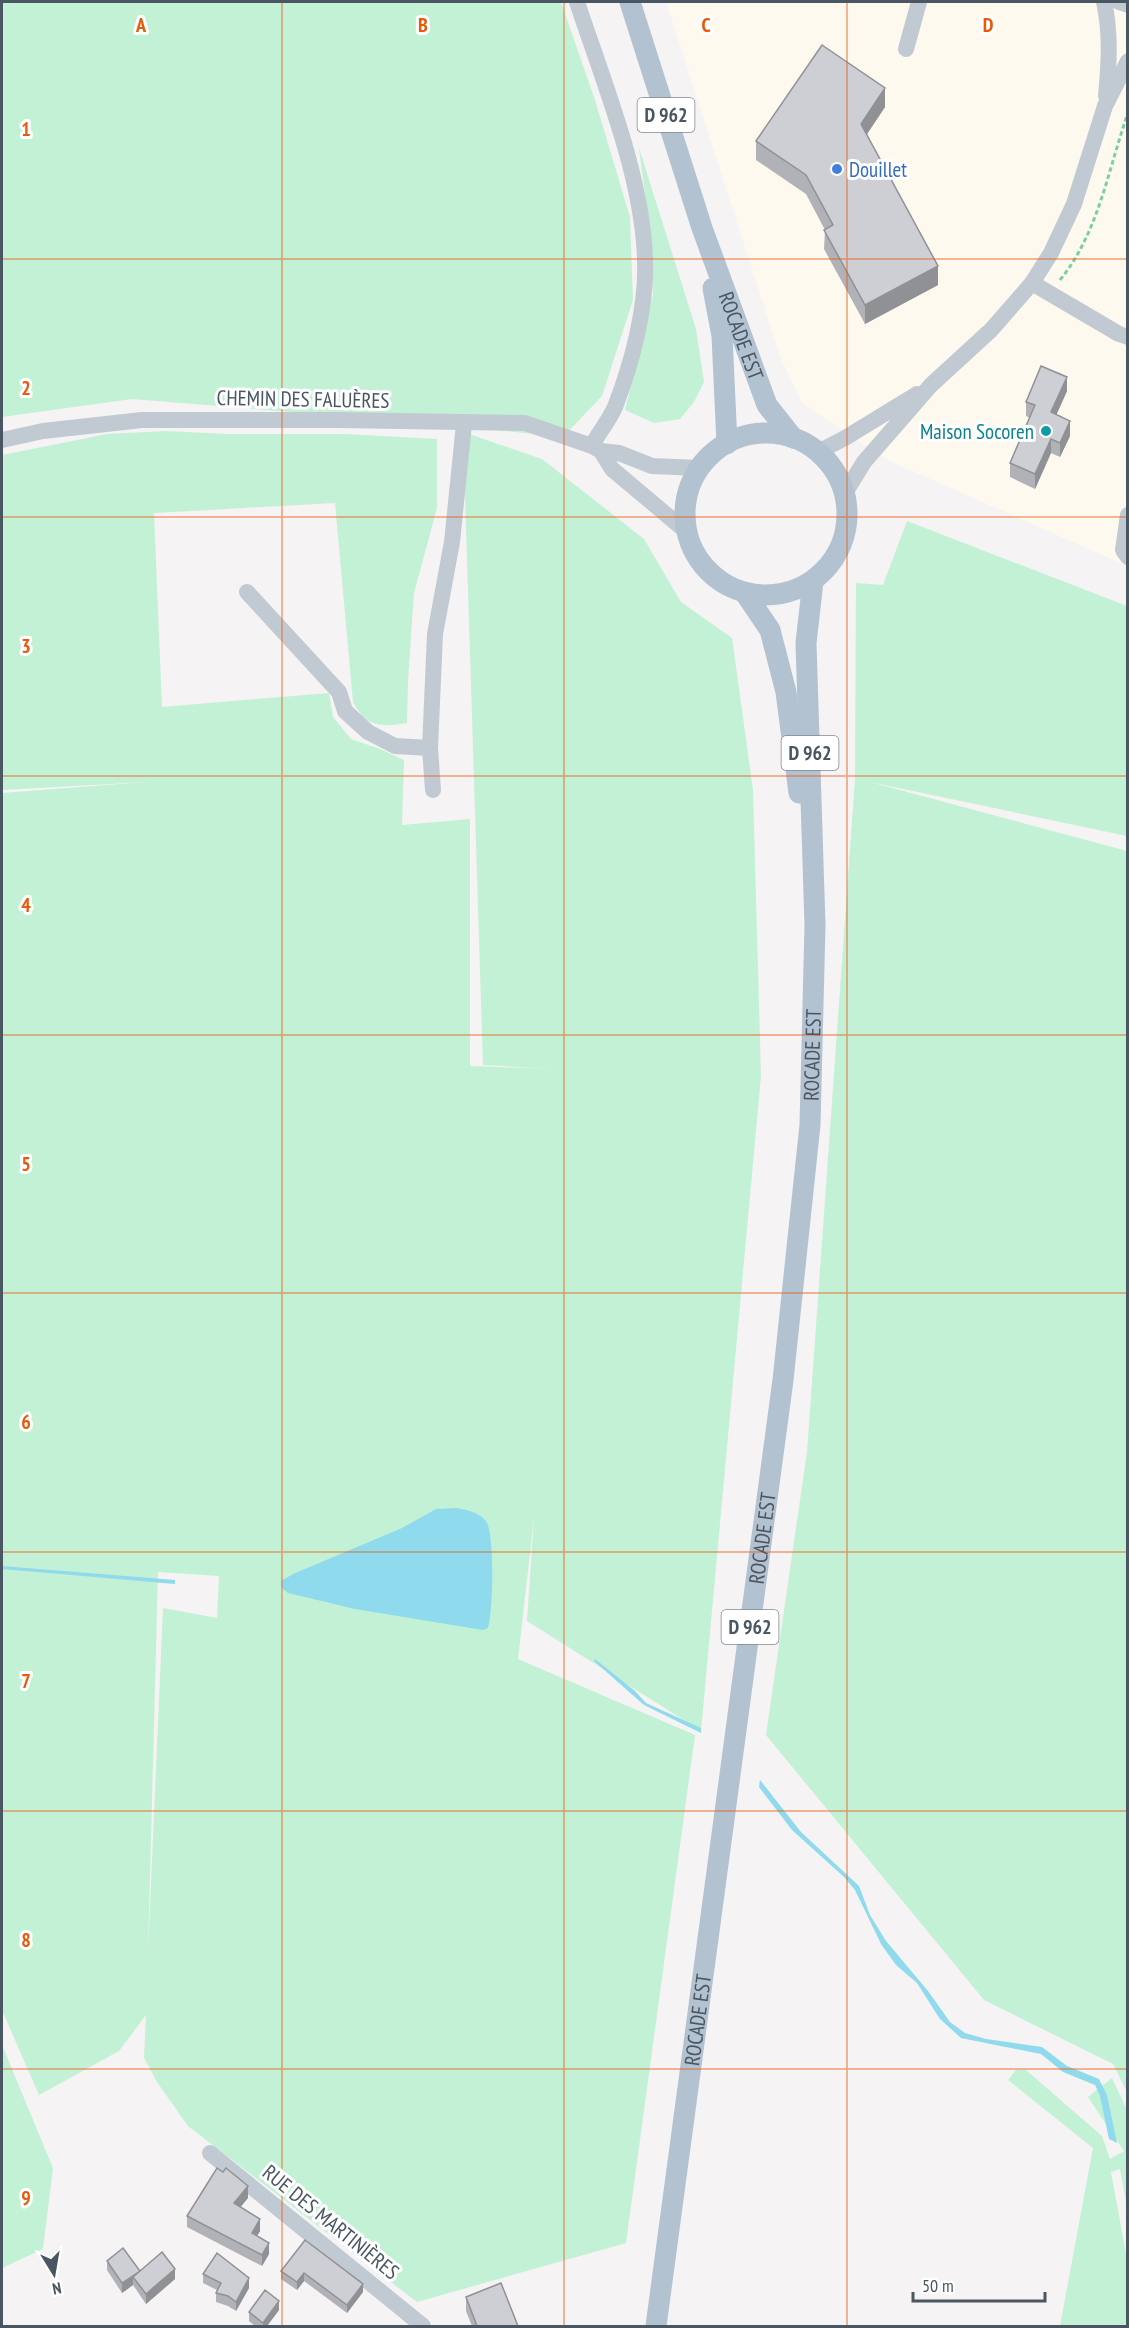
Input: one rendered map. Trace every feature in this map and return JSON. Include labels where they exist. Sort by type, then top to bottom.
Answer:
[{"type":"main road","name":"ROCADE EST","points":[[630,2],[702,228],[767,405],[793,438]]},
{"type":"main road","name":"ROCADE EST","points":[[702,228],[722,336],[727,444]]},
{"type":"main road","points":[[774,434],[793,438],[818,452],[834,470],[845,493],[848,517],[843,542],[831,564],[813,581],[792,591],[769,596],[745,592],[725,584],[708,570],[695,552],[687,532],[686,509],[690,488],[700,468],[714,453],[727,444],[749,435],[774,434]]},
{"type":"main road","name":"ROCADE EST","points":[[656,2326],[783,1380],[810,1125],[816,925],[806,643],[813,581]]},
{"type":"main road","name":"ROCADE EST","points":[[745,592],[770,630],[786,692],[816,925]]},
{"type":"street","points":[[577,2],[612,106],[638,197],[645,260],[645,291],[629,368],[597,449],[612,469],[687,532]]},
{"type":"street","points":[[906,49],[919,2]]},
{"type":"street","points":[[1104,2],[1109,23],[1105,106]]},
{"type":"street","points":[[1119,2],[1128,5]]},
{"type":"street","points":[[845,493],[864,462],[931,386],[991,330],[1032,283],[1051,253],[1074,204],[1105,106],[1128,61]]},
{"type":"street","points":[[1032,283],[1128,337]]},
{"type":"street","points":[[818,452],[931,386]]},
{"type":"street","name":"CHEMIN DES FALUÈRES","points":[[2,440],[43,432],[142,420],[525,423],[652,466],[700,468]]},
{"type":"street","points":[[434,790],[430,748],[435,634],[452,542],[464,424]]},
{"type":"street","points":[[1128,515],[1123,550],[1128,556]]},
{"type":"street","points":[[247,592],[339,692],[345,711],[368,732],[395,746],[430,748]]},
{"type":"street","name":"RUE DES MARTINIÈRES","points":[[210,2153],[423,2326]]},
{"type":"path","points":[[1050,292],[1069,269],[1100,205],[1128,113]]},
{"type":"shaded area","points":[[666,2],[1127,2],[1127,566],[887,460],[802,403],[781,359]]},
{"type":"green space","points":[[2,2],[561,2],[595,100],[630,217],[633,300],[602,396],[563,437],[427,423],[132,399],[2,417]]},
{"type":"green space","points":[[639,148],[696,329],[704,382],[694,402],[680,419],[654,423],[625,410],[653,295],[651,241]]},
{"type":"green space","points":[[166,431],[226,434],[345,434],[437,439],[437,508],[414,593],[407,723],[376,724],[364,717],[353,702],[335,503],[154,513],[162,707],[329,693],[333,717],[351,739],[404,760],[402,825],[470,819],[470,1066],[555,1069],[483,1065],[463,432],[542,459],[644,539],[681,602],[732,638],[753,790],[761,1076],[701,1731],[527,1621],[534,1518],[518,1659],[695,1735],[626,2243],[417,2302],[188,2126],[157,2082],[144,2058],[146,2015],[119,2051],[39,2095],[2,2010],[2,793],[146,782],[2,790],[2,455],[107,434]],"holes":[[[158,1572],[219,1576],[217,1618],[163,1608],[148,1952]]]},
{"type":"green space","points":[[907,521],[1127,606],[1127,836],[870,782],[1127,851],[1127,2092],[1113,2064],[984,2000],[766,1735],[807,1452],[855,779],[856,583],[883,585]]},
{"type":"green space","points":[[2,2045],[53,2168],[43,2249],[2,2268]]},
{"type":"green space","points":[[1016,2070],[1026,2070],[1102,2136],[1110,2159],[1124,2151],[1088,2097],[1112,2078],[1127,2110],[1127,2208],[1120,2169],[1111,2172],[1127,2259],[1127,2326],[1060,2326],[1093,2148],[1008,2080]]},
{"type":"water","points":[[457,1508],[480,1515],[486,1521],[489,1529],[492,1573],[488,1628],[483,1630],[355,1609],[288,1593],[282,1588],[281,1581],[293,1574],[402,1528],[436,1509]]},
{"type":"water","points":[[2,1566],[175,1580],[175,1584],[2,1569]]},
{"type":"water","points":[[595,1659],[635,1691],[646,1703],[701,1728],[701,1733],[644,1705],[594,1661]]},
{"type":"water","points":[[760,1780],[801,1832],[859,1886],[870,1915],[886,1941],[928,1991],[950,2022],[965,2033],[986,2039],[1042,2047],[1067,2066],[1099,2079],[1107,2095],[1117,2143],[1109,2139],[1100,2096],[1095,2085],[1063,2072],[1041,2054],[961,2038],[940,2019],[917,1983],[896,1965],[881,1944],[855,1890],[844,1877],[792,1830],[759,1787]]},
{"type":"building","points":[[822,45],[885,88],[861,124],[938,266],[865,305],[824,230],[833,225],[806,175],[756,141]]},
{"type":"building","name":"Maison Socoren","points":[[1041,366],[1067,377],[1051,412],[1070,421],[1060,443],[1051,439],[1035,474],[1010,463],[1035,405],[1026,402]]},
{"type":"building","points":[[217,2168],[223,2172],[226,2168],[248,2186],[234,2203],[260,2219],[252,2233],[269,2243],[262,2255],[187,2216]]},
{"type":"building","points":[[305,2240],[363,2284],[347,2305],[304,2273],[297,2282],[281,2271]]},
{"type":"building","points":[[123,2248],[140,2271],[122,2283],[107,2261]]},
{"type":"building","points":[[162,2252],[175,2269],[146,2294],[133,2277]]},
{"type":"building","points":[[217,2253],[249,2278],[236,2302],[228,2296],[216,2293],[221,2283],[203,2274]]},
{"type":"building","points":[[501,2283],[518,2326],[477,2326],[466,2297]]},
{"type":"building","points":[[265,2290],[279,2301],[263,2323],[249,2312]]},
{"type":"place","name":"Douillet","points":[[837,169]]},
{"type":"place","name":"Maison Socoren","points":[[1046,431]]}]
